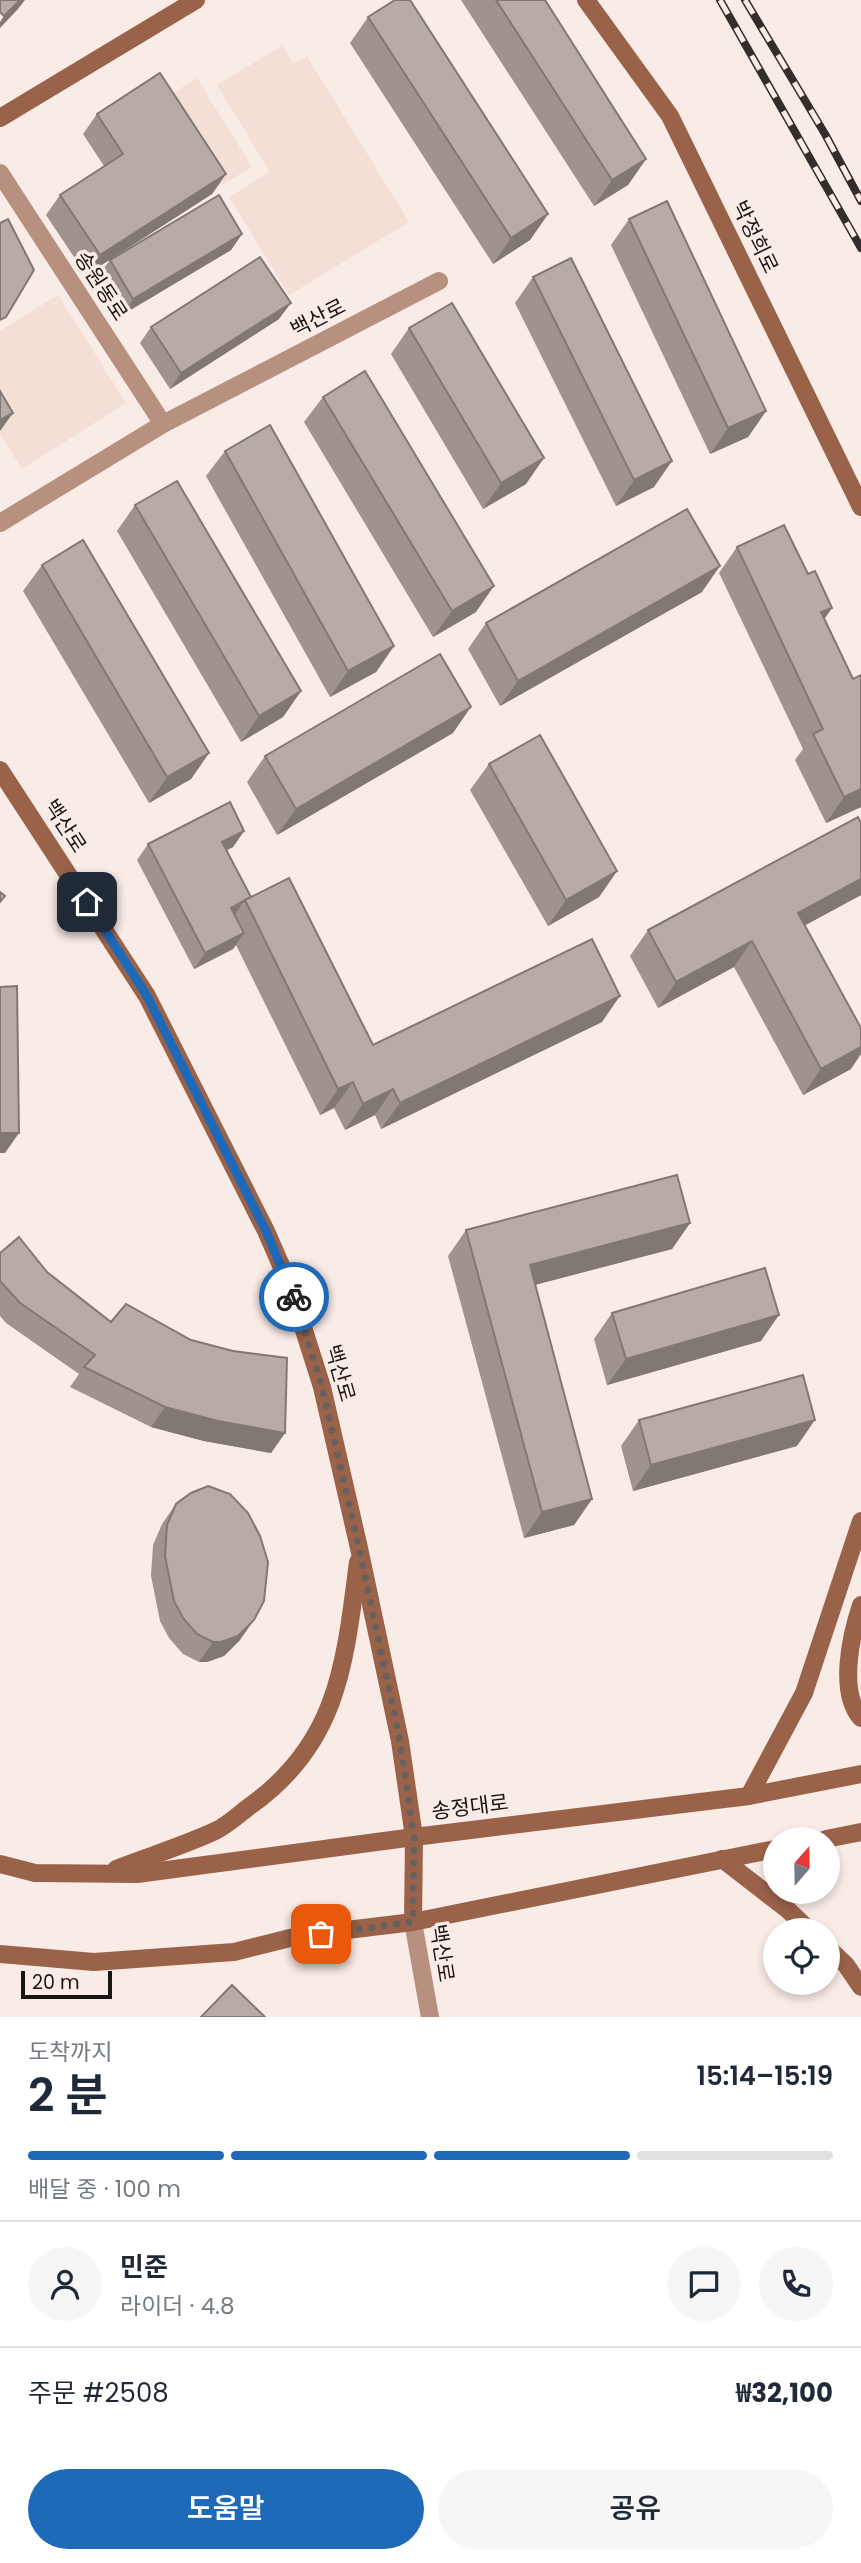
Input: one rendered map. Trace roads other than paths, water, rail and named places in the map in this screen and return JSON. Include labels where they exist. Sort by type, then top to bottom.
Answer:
[{"type":"street","points":[[0,118],[197,0]]},
{"type":"street","name":"박정희로","points":[[586,0],[670,116],[861,508]]},
{"type":"street","name":"송원동로","points":[[0,173],[163,424]]},
{"type":"street","name":"백산로","points":[[0,523],[163,424],[439,281]]},
{"type":"street","name":"백산로","points":[[0,770],[147,996],[266,1231],[290,1286],[322,1387],[400,1741],[414,1837],[413,1922],[430,2017]]},
{"type":"street","points":[[749,1796],[804,1693],[861,1521]]},
{"type":"street","points":[[106,1873],[217,1830],[270,1792],[298,1764],[324,1723],[346,1654],[359,1548]]},
{"type":"street","points":[[861,1605],[853,1628],[848,1678],[855,1711],[861,1718]]},
{"type":"street","name":"송정대로","points":[[0,1864],[36,1873],[137,1874],[749,1796],[861,1774]]},
{"type":"street","points":[[840,1836],[861,1832]]},
{"type":"street","points":[[0,1954],[94,1962],[234,1952],[298,1937],[413,1922],[763,1851]]},
{"type":"street","points":[[722,1859],[796,1918]]},
{"type":"street","points":[[840,1959],[861,1987]]},
{"type":"railway","points":[[720,0],[861,248]]},
{"type":"railway","points":[[745,0],[825,134],[861,201]]}]
